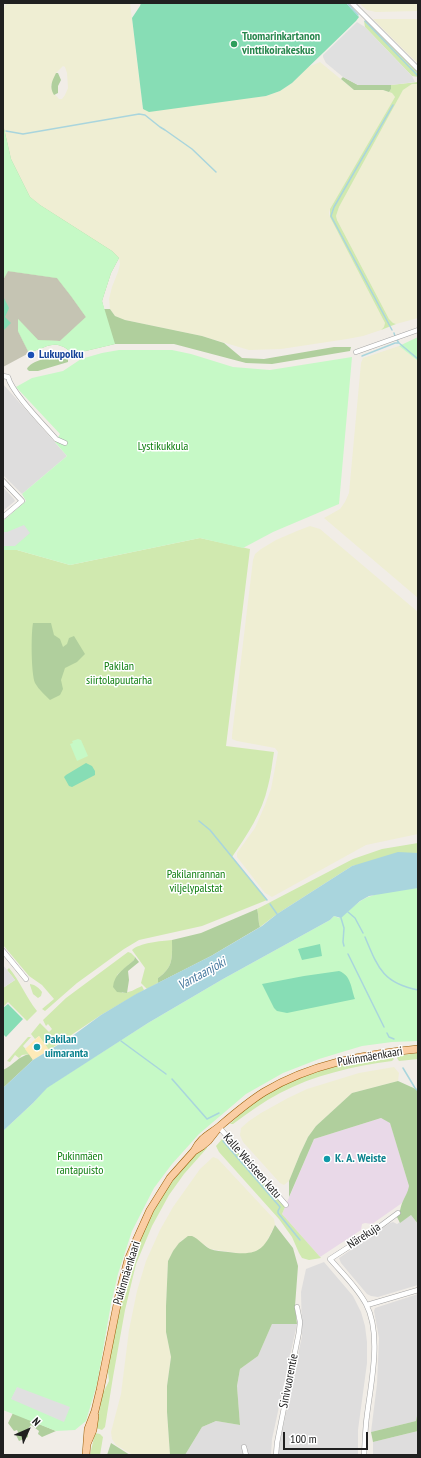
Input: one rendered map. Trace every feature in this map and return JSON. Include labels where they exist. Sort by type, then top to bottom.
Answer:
[{"type":"main road","name":"Pukinmäenkaari","points":[[86,1455],[86,1436],[95,1412],[119,1295],[131,1254],[143,1224],[159,1195],[170,1178],[194,1151],[198,1143],[264,1092],[303,1074],[354,1058],[418,1049]]},
{"type":"street","points":[[352,3],[418,69]]},
{"type":"street","points":[[356,352],[418,330]]},
{"type":"street","points":[[3,376],[8,378],[9,383],[16,393],[56,439],[65,443]]},
{"type":"street","points":[[3,481],[22,500],[3,517]]},
{"type":"street","points":[[3,951],[26,979]]},
{"type":"street","name":"Kalle Weisteen katu","points":[[219,1127],[286,1205]]},
{"type":"street","name":"Närekuja","points":[[367,1305],[356,1289],[330,1259],[376,1230],[398,1213]]},
{"type":"street","points":[[364,1455],[367,1414],[373,1378],[374,1348],[373,1328],[367,1305],[418,1290]]},
{"type":"street","name":"Sinivuorentie","points":[[276,1455],[277,1443],[299,1332],[300,1322],[297,1307]]},
{"type":"street","points":[[244,1447],[246,1455]]},
{"type":"shaded area","points":[[357,22],[365,27],[412,76],[415,82],[391,85],[358,85],[343,77],[326,63],[323,55]]},
{"type":"shaded area","points":[[8,271],[57,278],[86,317],[60,341],[38,340],[18,319],[18,331],[29,353],[3,367],[3,280]]},
{"type":"shaded area","points":[[3,384],[67,456],[22,494],[3,475]]},
{"type":"shaded area","points":[[3,487],[15,501],[3,511]]},
{"type":"shaded area","points":[[24,525],[30,533],[15,546],[3,546],[3,532],[7,532]]},
{"type":"shaded area","points":[[3,965],[15,980],[3,988]]},
{"type":"shaded area","points":[[381,1118],[390,1122],[409,1186],[408,1191],[402,1203],[372,1224],[362,1224],[361,1230],[320,1257],[282,1214],[314,1139]]},
{"type":"shaded area","points":[[411,1215],[418,1224],[418,1285],[378,1297],[367,1294],[341,1263],[339,1258],[390,1223],[393,1222],[397,1224]]},
{"type":"shaded area","points":[[324,1262],[353,1296],[361,1312],[365,1326],[367,1363],[358,1430],[358,1455],[279,1455],[279,1446],[302,1336],[301,1292],[306,1269]]},
{"type":"shaded area","points":[[418,1294],[418,1410],[416,1421],[371,1432],[377,1384],[379,1338],[374,1311],[375,1308]]},
{"type":"shaded area","points":[[272,1324],[297,1324],[272,1439],[271,1455],[248,1455],[245,1444],[242,1445],[244,1455],[185,1455],[202,1427],[216,1421],[240,1425],[237,1386],[240,1369],[258,1356]]},
{"type":"shaded area","points":[[17,1387],[70,1407],[64,1422],[11,1399]]},
{"type":"shaded area","points":[[418,1431],[418,1455],[373,1455],[373,1442]]},
{"type":"green space","points":[[7,3],[130,3],[143,109],[266,96],[280,91],[292,83],[308,67],[320,62],[354,90],[383,90],[392,93],[395,97],[329,213],[385,323],[384,327],[381,330],[363,336],[347,339],[281,349],[249,350],[202,336],[125,320],[115,316],[110,309],[109,299],[120,264],[119,258],[30,197],[11,159],[3,124],[3,10]],"holes":[[[63,66],[65,67],[68,88],[62,99],[59,99],[52,91],[51,85],[56,73]]]},
{"type":"green space","name":"Tuomarinkartanon vinttikoirakeskus","points":[[141,3],[346,3],[359,17],[292,83],[280,91],[266,96],[149,112],[143,109],[132,18]]},
{"type":"green space","points":[[359,3],[418,3],[418,11],[376,12],[367,10]]},
{"type":"green space","points":[[373,19],[418,19],[418,63],[411,57]]},
{"type":"green space","points":[[364,21],[366,21],[418,73],[418,77],[412,76],[365,27]]},
{"type":"green space","points":[[56,73],[58,73],[61,80],[58,86],[58,93],[54,95],[51,87]]},
{"type":"green space","points":[[343,77],[358,85],[391,85],[391,89],[389,92],[383,90],[354,90],[341,79]]},
{"type":"green space","points":[[418,82],[418,84],[412,84],[403,90],[339,207],[336,216],[389,319],[396,324],[381,330],[385,323],[330,217],[330,209],[395,97],[389,92],[391,85]]},
{"type":"green space","points":[[412,84],[418,84],[418,318],[396,324],[389,319],[336,216],[339,207],[403,90]]},
{"type":"green space","points":[[3,124],[11,159],[30,197],[112,251],[119,258],[111,273],[102,301],[104,309],[110,309],[115,316],[125,320],[202,336],[224,343],[242,358],[264,359],[334,347],[351,347],[350,351],[272,364],[246,363],[174,344],[115,344],[73,354],[62,346],[52,345],[29,353],[18,331],[18,319],[38,340],[60,341],[86,317],[57,278],[8,271],[3,280]]},
{"type":"green space","points":[[3,124],[11,159],[30,197],[112,251],[119,258],[111,273],[102,301],[115,344],[73,354],[62,346],[57,345],[47,346],[29,353],[18,331],[18,319],[38,340],[60,341],[86,317],[57,278],[8,271],[3,280]]},
{"type":"green space","points":[[3,296],[9,308],[5,317],[11,323],[3,331]]},
{"type":"green space","points":[[418,337],[418,361],[399,346]]},
{"type":"green space","points":[[399,346],[418,361],[418,598],[324,518],[340,509],[349,493],[361,363],[363,358]]},
{"type":"green space","name":"Lystikukkula","points":[[119,350],[172,350],[191,354],[233,367],[270,370],[352,357],[339,504],[273,532],[243,548],[200,538],[70,565],[17,550],[3,550],[3,521],[26,501],[22,494],[67,456],[55,442],[60,434],[16,387],[32,378],[63,371],[81,359]]},
{"type":"green space","points":[[62,353],[68,358],[68,362],[38,371],[29,371],[27,369],[37,361]]},
{"type":"green space","points":[[310,526],[320,529],[418,612],[418,834],[366,845],[272,897],[265,893],[237,857],[237,853],[255,828],[265,805],[271,789],[278,752],[275,748],[237,741],[232,739],[232,735],[253,560],[255,554],[276,540]]},
{"type":"green space","name":"Pakilan siirtolapuutarha","points":[[200,538],[250,549],[226,746],[274,752],[269,782],[258,815],[232,857],[267,900],[202,926],[139,940],[77,983],[45,1011],[42,1009],[54,999],[42,985],[29,976],[3,945],[3,550],[17,550],[70,565]]},
{"type":"green space","points":[[33,623],[51,623],[54,635],[60,639],[63,647],[67,644],[69,638],[74,636],[85,654],[77,662],[65,668],[61,680],[63,689],[60,695],[50,700],[35,683],[32,653]]},
{"type":"green space","points":[[78,739],[81,740],[88,756],[77,761],[70,744],[73,743],[72,741]]},
{"type":"green space","points":[[86,763],[92,766],[95,771],[95,775],[72,787],[69,786],[64,777]]},
{"type":"green space","points":[[418,843],[418,853],[352,866],[277,914],[260,927],[257,909],[353,859],[382,849]]},
{"type":"green space","name":"Pukinmäen rantapuisto","points":[[418,888],[418,1041],[392,1042],[362,1046],[319,1059],[283,1073],[246,1094],[199,1134],[172,1164],[154,1188],[132,1231],[118,1274],[111,1304],[97,1384],[86,1421],[75,1430],[56,1431],[3,1410],[3,1131],[33,1103],[46,1088],[148,1023],[223,979],[330,920],[334,916],[339,918],[362,900],[380,893]]},
{"type":"green space","points":[[257,909],[260,927],[211,956],[158,983],[158,978],[167,970],[171,961],[172,940],[201,933]]},
{"type":"green space","points":[[172,940],[172,957],[167,970],[158,978],[158,983],[147,989],[141,983],[145,968],[132,950],[145,944]]},
{"type":"green space","points":[[320,944],[322,956],[302,960],[298,949]]},
{"type":"green space","points":[[128,952],[135,957],[134,960],[117,975],[122,993],[130,992],[142,986],[144,990],[101,1015],[49,1050],[39,1036],[35,1039],[31,1034],[40,1023],[49,1032],[52,1029],[48,1024],[46,1026],[43,1020],[66,998]]},
{"type":"green space","points":[[135,957],[139,962],[128,971],[129,980],[127,993],[117,992],[113,987],[115,978],[134,960]]},
{"type":"green space","points":[[9,968],[37,1011],[27,1021],[8,1002],[3,1007],[3,988],[15,980],[7,970]]},
{"type":"green space","points":[[339,971],[348,979],[355,999],[287,1013],[277,1011],[274,1008],[262,984],[304,976]]},
{"type":"green space","points":[[30,984],[40,989],[42,992],[41,996],[38,998],[33,994]]},
{"type":"green space","points":[[8,1004],[23,1019],[6,1037],[3,1034],[3,1008]]},
{"type":"green space","points":[[28,1037],[31,1037],[23,1046],[30,1054],[22,1055],[19,1058],[15,1055],[10,1062],[7,1061]]},
{"type":"green space","points":[[418,1053],[418,1059],[399,1061],[397,1058],[397,1056]]},
{"type":"green space","points":[[30,1054],[33,1060],[3,1088],[3,1070],[22,1057]]},
{"type":"green space","points":[[391,1056],[394,1059],[392,1061],[334,1072],[306,1081],[280,1093],[233,1124],[230,1124],[246,1109],[264,1096],[304,1076],[325,1069],[369,1059]]},
{"type":"green space","points":[[394,1067],[399,1073],[398,1081],[352,1093],[316,1126],[308,1137],[289,1181],[284,1185],[280,1183],[243,1142],[240,1135],[241,1128],[261,1113],[288,1098],[307,1089],[359,1073]]},
{"type":"green space","points":[[398,1081],[418,1090],[418,1224],[411,1215],[400,1223],[397,1217],[409,1186],[390,1123],[381,1118],[314,1139],[289,1197],[289,1181],[308,1137],[316,1126],[352,1093]]},
{"type":"green space","points":[[223,1138],[228,1141],[285,1207],[282,1214],[321,1258],[309,1260],[302,1258],[292,1237],[279,1219],[219,1152],[216,1146]]},
{"type":"green space","points":[[207,1146],[207,1148],[184,1174],[169,1195],[152,1226],[136,1264],[125,1310],[105,1427],[102,1430],[96,1428],[103,1393],[109,1381],[108,1371],[124,1293],[139,1242],[163,1195],[185,1166],[204,1147]]},
{"type":"green space","points":[[213,1157],[218,1159],[274,1219],[275,1225],[263,1247],[251,1254],[210,1249],[205,1245],[183,1239],[173,1251],[168,1261],[166,1306],[166,1332],[171,1357],[167,1386],[170,1455],[133,1455],[116,1445],[112,1439],[111,1432],[121,1394],[129,1330],[137,1291],[146,1261],[160,1230],[173,1207],[200,1169]]},
{"type":"green space","points":[[275,1225],[293,1248],[298,1266],[295,1306],[297,1324],[272,1324],[258,1356],[240,1369],[237,1386],[240,1425],[216,1421],[202,1427],[185,1455],[170,1455],[167,1386],[171,1357],[166,1332],[168,1261],[179,1243],[188,1236],[194,1237],[212,1250],[238,1253],[253,1252],[263,1246]]},
{"type":"green space","points":[[418,1410],[418,1431],[373,1442],[371,1432],[416,1421]]},
{"type":"green space","points":[[13,1413],[56,1431],[42,1437],[38,1434],[39,1431],[31,1425],[28,1429],[28,1437],[19,1441],[16,1435],[18,1432],[17,1430],[14,1431],[8,1423]]},
{"type":"green space","points":[[95,1433],[100,1434],[103,1437],[100,1455],[90,1455]]},
{"type":"green space","points":[[111,1443],[130,1455],[107,1455]]},
{"type":"sand","name":"Pakilan uimaranta","points":[[39,1036],[49,1050],[33,1060],[25,1049]]},
{"type":"water","name":"Vantaanjoki","points":[[398,852],[418,853],[418,888],[369,896],[360,901],[341,918],[334,916],[330,920],[223,979],[148,1023],[47,1088],[3,1131],[3,1088],[33,1060],[71,1037],[101,1015],[136,994],[211,956],[262,926],[277,914],[352,866]]},
{"type":"waterway","points":[[347,3],[358,15]]},
{"type":"waterway","points":[[365,21],[418,76]]},
{"type":"waterway","points":[[392,330],[331,216],[334,207],[393,105]]},
{"type":"waterway","points":[[6,131],[23,134],[139,114],[145,115],[192,149],[216,172]]},
{"type":"waterway","points":[[397,340],[418,359]]},
{"type":"waterway","points":[[362,356],[395,343],[399,343]]},
{"type":"waterway","points":[[199,821],[210,830],[267,900]]},
{"type":"waterway","points":[[270,904],[277,914]]},
{"type":"waterway","points":[[348,912],[355,918],[363,933]]},
{"type":"waterway","points":[[341,918],[344,928],[344,946]]},
{"type":"waterway","points":[[365,937],[378,966],[383,972],[397,983],[418,990]]},
{"type":"waterway","points":[[348,954],[384,1027]]},
{"type":"waterway","points":[[387,1033],[389,1037],[394,1039]]},
{"type":"waterway","points":[[121,1041],[166,1074]]},
{"type":"waterway","points":[[403,1068],[418,1091]]},
{"type":"waterway","points":[[172,1079],[207,1119],[219,1113]]},
{"type":"waterway","points":[[223,1141],[280,1207],[278,1213],[300,1240]]},
{"type":"place","name":"Tuomarinkartanon vinttikoirakeskus","points":[[234,44]]},
{"type":"place","name":"Lukupolku","points":[[31,355]]},
{"type":"place","name":"Pakilan uimaranta","points":[[37,1047]]},
{"type":"place","name":"K. A. Weiste","points":[[327,1159]]},
{"type":"park label","name":"Pakilanrannan viljelypalstat","points":[[196,882]]}]
